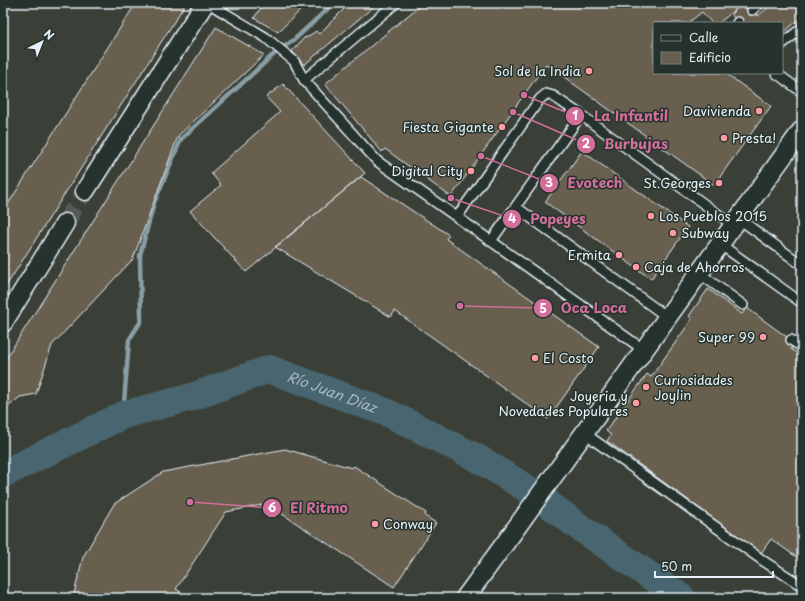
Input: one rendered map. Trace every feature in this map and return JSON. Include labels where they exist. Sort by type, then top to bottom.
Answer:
[{"type":"street","points":[[85,191],[204,3]]},
{"type":"street","points":[[465,598],[802,130]]},
{"type":"street","points":[[3,323],[65,224]]},
{"type":"lane","points":[[208,3],[265,37],[294,61],[304,80],[377,162],[644,350]]},
{"type":"lane","points":[[304,80],[396,3]]},
{"type":"lane","points":[[752,10],[760,3]]},
{"type":"lane","points":[[783,43],[802,28]]},
{"type":"lane","points":[[777,74],[802,92]]},
{"type":"lane","points":[[457,217],[540,99],[546,94],[553,96],[736,222],[802,265]]},
{"type":"lane","points":[[491,241],[581,115]]},
{"type":"lane","points":[[516,207],[667,317]]},
{"type":"lane","points":[[720,244],[802,303]]},
{"type":"lane","points":[[699,273],[743,305]]},
{"type":"lane","points":[[791,340],[802,347]]},
{"type":"lane","points":[[579,440],[802,586]]},
{"type":"building","points":[[136,3],[186,3],[3,291],[3,212]]},
{"type":"building","points":[[264,3],[308,3],[278,32],[254,18]]},
{"type":"building","points":[[350,3],[378,3],[304,65],[292,51],[305,37],[306,38],[316,31],[319,34]]},
{"type":"building","points":[[423,3],[743,3],[720,22],[711,22],[702,12],[689,22],[653,22],[653,74],[726,74],[771,106],[714,185],[546,64],[451,197],[385,149],[382,152],[325,84]]},
{"type":"building","points":[[743,3],[746,3],[758,16],[773,3],[802,3],[802,17],[783,33],[783,22],[737,22],[731,14]]},
{"type":"building","points":[[216,27],[264,55],[178,136],[133,259],[52,345],[36,394],[20,397],[3,411],[3,363]]},
{"type":"building","points":[[283,84],[365,173],[246,272],[190,211],[221,185],[211,173],[280,112],[266,97]]},
{"type":"building","points":[[582,151],[688,227],[651,279],[545,202]]},
{"type":"building","points":[[361,177],[449,235],[446,239],[599,347],[548,419],[395,311],[391,317],[275,247]]},
{"type":"building","points":[[708,289],[742,314],[747,308],[795,343],[791,349],[802,357],[802,561],[771,539],[761,553],[607,441],[611,435],[606,431],[647,374],[651,377],[692,319],[689,316]]},
{"type":"building","points":[[285,449],[352,468],[354,466],[426,513],[425,516],[436,523],[394,587],[267,504],[226,512],[176,589],[190,598],[73,598],[83,557],[114,504],[163,472]]},
{"type":"waterway","points":[[123,415],[129,340],[141,321],[140,255],[154,203],[181,139],[273,55],[295,39],[334,3]]},
{"type":"waterway","name":"Río Juan Díaz","points":[[3,474],[123,415],[192,397],[269,369],[388,413],[479,459],[529,490],[582,529],[682,598]]},
{"type":"tunnel","points":[[65,223],[85,191]]},
{"type":"place","name":"Sol de la India","points":[[589,71]]},
{"type":"place","name":"La Infantil","points":[[524,95]]},
{"type":"place","name":"Davivienda","points":[[759,111]]},
{"type":"place","name":"Burbujas","points":[[513,112]]},
{"type":"place","name":"Fiesta Gigante","points":[[502,127]]},
{"type":"place","name":"Presta!","points":[[724,138]]},
{"type":"place","name":"Evotech","points":[[481,156]]},
{"type":"place","name":"Digital City","points":[[471,171]]},
{"type":"place","name":"St.Georges","points":[[719,183]]},
{"type":"place","name":"Popeyes","points":[[451,198]]},
{"type":"place","name":"Los Pueblos 2015","points":[[651,216]]},
{"type":"place","name":"Subway","points":[[673,233]]},
{"type":"place","name":"Ermita","points":[[619,255]]},
{"type":"place","name":"Caja de Ahorros","points":[[636,267]]},
{"type":"place","name":"Oca Loca","points":[[460,306]]},
{"type":"place","name":"Super 99","points":[[763,337]]},
{"type":"place","name":"El Costo","points":[[535,358]]},
{"type":"place","name":"Curiosidades Joylin","points":[[646,387]]},
{"type":"place","name":"Joyeria y Novedades Populares","points":[[636,403]]},
{"type":"place","name":"El Ritmo","points":[[190,502]]},
{"type":"place","name":"Conway","points":[[375,524]]}]
